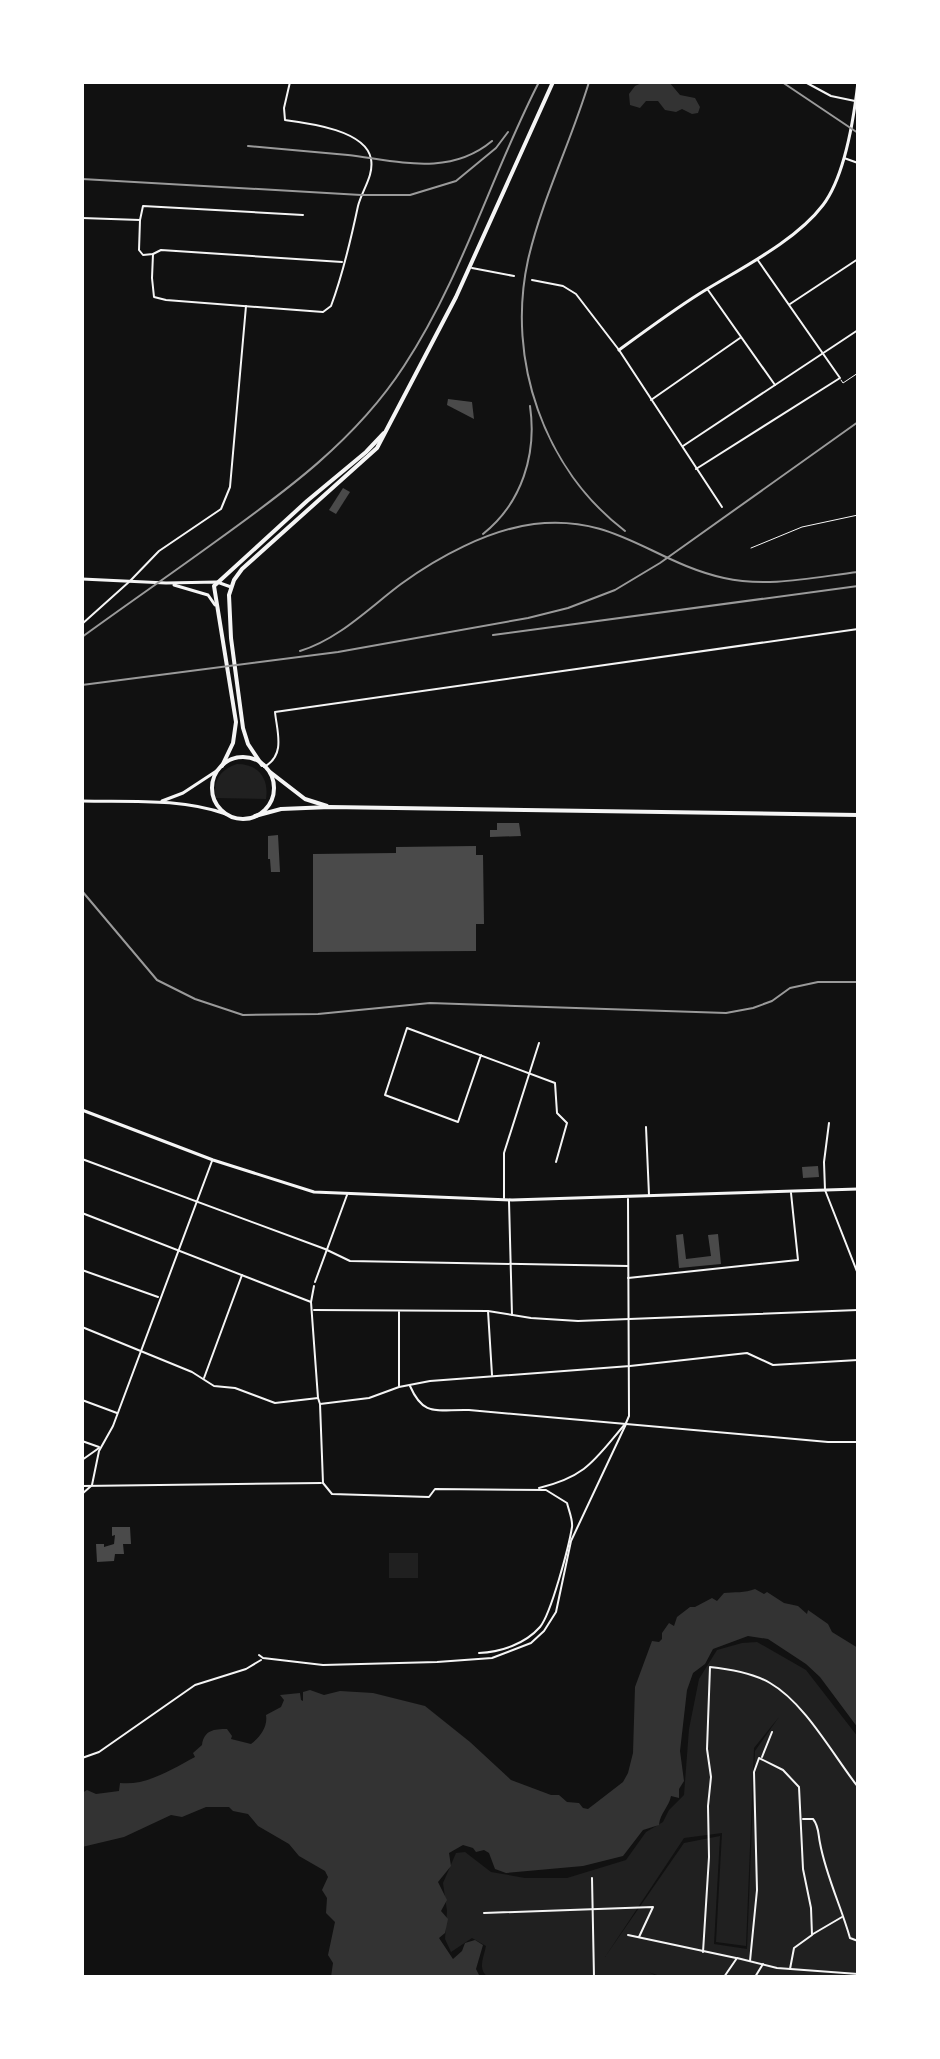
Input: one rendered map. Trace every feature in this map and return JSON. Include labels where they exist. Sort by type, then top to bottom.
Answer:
[{"type":"main road","points":[[255,816],[267,807],[273,794],[272,779],[248,744],[239,712],[231,638],[231,587],[242,569],[270,541],[377,448],[470,267],[553,82]]},
{"type":"main road","points":[[619,350],[799,229],[824,203],[843,158],[857,107],[858,82]]},
{"type":"main road","points":[[226,814],[213,795],[212,783],[233,743],[236,722],[214,589],[217,582],[366,452],[388,429]]},
{"type":"main road","points":[[208,582],[227,575]]},
{"type":"main road","points":[[82,579],[217,582],[231,587]]},
{"type":"main road","points":[[166,583],[208,595],[219,612]]},
{"type":"main road","points":[[161,802],[183,793],[233,760],[245,758],[264,767],[305,799],[330,807]]},
{"type":"main road","points":[[82,801],[161,802],[203,807],[240,819],[281,809],[330,807],[858,815]]},
{"type":"main road","points":[[82,1111],[304,1190],[347,1195],[507,1200],[858,1189]]},
{"type":"street","points":[[153,254],[154,297],[323,312],[331,306],[355,228],[361,195],[370,177],[371,160],[363,146],[339,132],[321,125],[285,120],[284,108],[290,82]]},
{"type":"street","points":[[805,82],[831,96],[856,101]]},
{"type":"street","points":[[843,158],[858,163]]},
{"type":"street","points":[[303,215],[143,206],[140,253],[153,254],[161,250],[343,262]]},
{"type":"street","points":[[82,218],[140,220]]},
{"type":"street","points":[[696,469],[840,378],[756,258]]},
{"type":"street","points":[[789,305],[858,259]]},
{"type":"street","points":[[470,267],[514,276]]},
{"type":"street","points":[[532,280],[570,289],[619,350],[722,507]]},
{"type":"street","points":[[708,289],[775,385]]},
{"type":"street","points":[[82,624],[159,551],[221,509],[230,487],[246,305]]},
{"type":"street","points":[[682,447],[858,330]]},
{"type":"street","points":[[651,400],[741,338]]},
{"type":"street","points":[[264,767],[274,761],[279,752],[275,712],[615,661],[858,629]]},
{"type":"street","points":[[82,982],[82,996]]},
{"type":"street","points":[[481,1055],[458,1122],[385,1095],[407,1028],[481,1055],[555,1083],[557,1113],[567,1123],[556,1162]]},
{"type":"street","points":[[511,1315],[504,1153],[539,1043]]},
{"type":"street","points":[[829,1123],[824,1162],[825,1190],[858,1274]]},
{"type":"street","points":[[646,1127],[649,1197]]},
{"type":"street","points":[[82,1159],[350,1261],[628,1266]]},
{"type":"street","points":[[82,1494],[92,1485],[101,1448],[110,1435],[213,1160]]},
{"type":"street","points":[[627,1278],[798,1260],[790,1192]]},
{"type":"street","points":[[347,1195],[325,1249],[311,1302],[314,1310],[323,1483],[332,1494],[414,1497],[429,1497],[435,1489],[534,1489],[546,1490],[567,1503],[573,1524],[556,1589],[541,1626],[522,1642],[490,1653],[479,1653]]},
{"type":"street","points":[[259,1655],[323,1665],[492,1658],[531,1643],[544,1631],[556,1612],[571,1541],[629,1416],[628,1198]]},
{"type":"street","points":[[82,1213],[311,1302]]},
{"type":"street","points":[[82,1270],[160,1297]]},
{"type":"street","points":[[203,1381],[243,1274]]},
{"type":"street","points":[[314,1310],[488,1311],[578,1321],[858,1310]]},
{"type":"street","points":[[399,1310],[399,1387]]},
{"type":"street","points":[[488,1311],[492,1376]]},
{"type":"street","points":[[82,1327],[192,1372],[214,1386],[248,1392],[275,1403],[318,1398]]},
{"type":"street","points":[[320,1404],[369,1398],[399,1387],[430,1381],[630,1366],[747,1353],[773,1365],[858,1360]]},
{"type":"street","points":[[409,1385],[417,1402],[425,1408],[858,1442]]},
{"type":"street","points":[[82,1400],[118,1413]]},
{"type":"street","points":[[534,1489],[562,1482],[587,1469],[626,1423]]},
{"type":"street","points":[[82,1441],[101,1448]]},
{"type":"street","points":[[82,1460],[101,1448]]},
{"type":"street","points":[[82,1486],[323,1483]]},
{"type":"street","points":[[82,1758],[99,1752],[195,1685],[246,1669],[263,1658]]},
{"type":"street","points":[[703,1952],[711,1777],[707,1749],[710,1667],[753,1676],[784,1693],[810,1722],[858,1787]]},
{"type":"street","points":[[762,1758],[772,1732]]},
{"type":"street","points":[[750,1961],[757,1890],[754,1767],[757,1758],[783,1770],[799,1787],[803,1869],[811,1908],[812,1935]]},
{"type":"street","points":[[802,1819],[813,1819],[817,1826],[825,1863],[850,1938],[858,1941]]},
{"type":"street","points":[[592,1878],[594,1977]]},
{"type":"street","points":[[484,1913],[653,1907],[639,1937]]},
{"type":"street","points":[[790,1969],[794,1948],[843,1916]]},
{"type":"street","points":[[628,1935],[790,1969],[858,1974]]},
{"type":"street","points":[[724,1977],[737,1958]]},
{"type":"street","points":[[755,1977],[763,1964]]},
{"type":"lane","points":[[840,378],[843,383],[858,373]]},
{"type":"lane","points":[[751,548],[802,527],[858,515]]},
{"type":"shaded area","points":[[644,82],[669,82],[680,95],[695,98],[700,107],[698,113],[692,114],[682,109],[676,112],[665,110],[658,101],[646,101],[640,108],[630,105],[629,94],[635,86]]},
{"type":"shaded area","points":[[237,764],[251,767],[261,774],[266,785],[266,799],[216,798],[215,786],[219,776]]},
{"type":"shaded area","points":[[389,1553],[418,1553],[418,1578],[389,1578]]},
{"type":"shaded area","points":[[755,1589],[798,1606],[807,1614],[808,1610],[828,1624],[832,1632],[858,1648],[858,1728],[820,1677],[768,1639],[748,1636],[713,1649],[705,1664],[693,1673],[687,1690],[680,1751],[684,1781],[679,1789],[679,1798],[671,1796],[659,1825],[643,1830],[623,1856],[583,1866],[506,1873],[495,1869],[489,1853],[484,1850],[476,1852],[463,1845],[449,1853],[451,1866],[438,1882],[447,1900],[441,1911],[448,1919],[445,1933],[439,1938],[453,1959],[465,1943],[475,1940],[483,1945],[476,1969],[480,1977],[331,1977],[333,1963],[328,1955],[335,1922],[326,1913],[327,1898],[322,1890],[328,1877],[325,1871],[258,1826],[248,1814],[229,1807],[206,1807],[182,1817],[171,1815],[124,1837],[82,1847],[82,1793],[87,1790],[96,1794],[119,1791],[120,1783],[140,1782],[168,1771],[195,1757],[193,1753],[202,1745],[207,1733],[214,1730],[227,1729],[231,1739],[251,1744],[263,1731],[266,1715],[281,1707],[284,1700],[280,1695],[300,1693],[303,1701],[303,1692],[310,1690],[324,1695],[340,1691],[373,1693],[425,1706],[511,1780],[559,1795],[567,1802],[579,1803],[588,1809],[623,1782],[628,1773],[633,1753],[635,1687],[652,1641],[659,1642],[669,1623],[674,1626],[677,1617],[690,1607],[712,1598],[717,1601],[724,1593]]},
{"type":"shaded area","points":[[757,1642],[806,1670],[858,1737],[858,1977],[663,1977],[648,1972],[659,1977],[488,1977],[482,1967],[486,1946],[472,1938],[451,1952],[445,1939],[447,1911],[443,1883],[456,1853],[465,1852],[491,1872],[525,1878],[567,1878],[626,1860],[646,1832],[663,1822],[669,1810],[684,1795],[689,1729],[699,1679],[717,1650]],"holes":[[[779,1717],[755,1751],[747,1949],[714,1944],[720,1836],[684,1843],[605,1957],[684,1838],[722,1833],[716,1942],[746,1946],[754,1748]]]},
{"type":"building","points":[[448,399],[472,402],[474,419],[447,405]]},
{"type":"building","points":[[343,488],[350,492],[336,514],[329,510]]},
{"type":"building","points":[[497,823],[519,823],[521,836],[490,837],[490,830],[497,830]]},
{"type":"building","points":[[278,835],[280,872],[271,872],[268,836]]},
{"type":"building","points":[[476,846],[476,855],[483,855],[484,924],[476,924],[476,951],[313,952],[313,854],[396,853],[396,847]]},
{"type":"building","points":[[818,1166],[819,1177],[803,1178],[802,1167]]},
{"type":"building","points":[[683,1234],[686,1259],[711,1256],[708,1235],[718,1234],[721,1264],[679,1268],[676,1235]]},
{"type":"building","points":[[112,1527],[130,1527],[131,1544],[123,1544],[124,1554],[115,1554],[114,1561],[97,1562],[96,1544],[104,1544],[104,1547],[114,1544]]},
{"type":"railway","points":[[82,637],[242,523],[318,463],[385,393],[443,298],[539,82]]},
{"type":"railway","points":[[589,82],[534,237],[523,298],[522,336],[538,410],[553,444],[573,477],[597,506],[625,531]]},
{"type":"railway","points":[[782,82],[858,133]]},
{"type":"railway","points":[[82,179],[410,195],[456,181],[496,148],[508,132]]},
{"type":"railway","points":[[248,146],[422,164],[458,159],[492,141]]},
{"type":"railway","points":[[483,534],[508,508],[524,476],[531,442],[530,406]]},
{"type":"railway","points":[[82,685],[338,652],[568,608],[615,590],[660,563],[858,422]]},
{"type":"railway","points":[[300,651],[341,631],[401,584],[447,555],[499,532],[534,524],[563,523],[611,532],[699,571],[740,581],[791,581],[858,572]]},
{"type":"railway","points":[[493,635],[858,586]]},
{"type":"railway","points":[[82,891],[157,980],[195,999],[243,1015],[318,1014],[430,1003],[726,1013],[772,1001],[790,988],[818,982],[858,982]]}]
